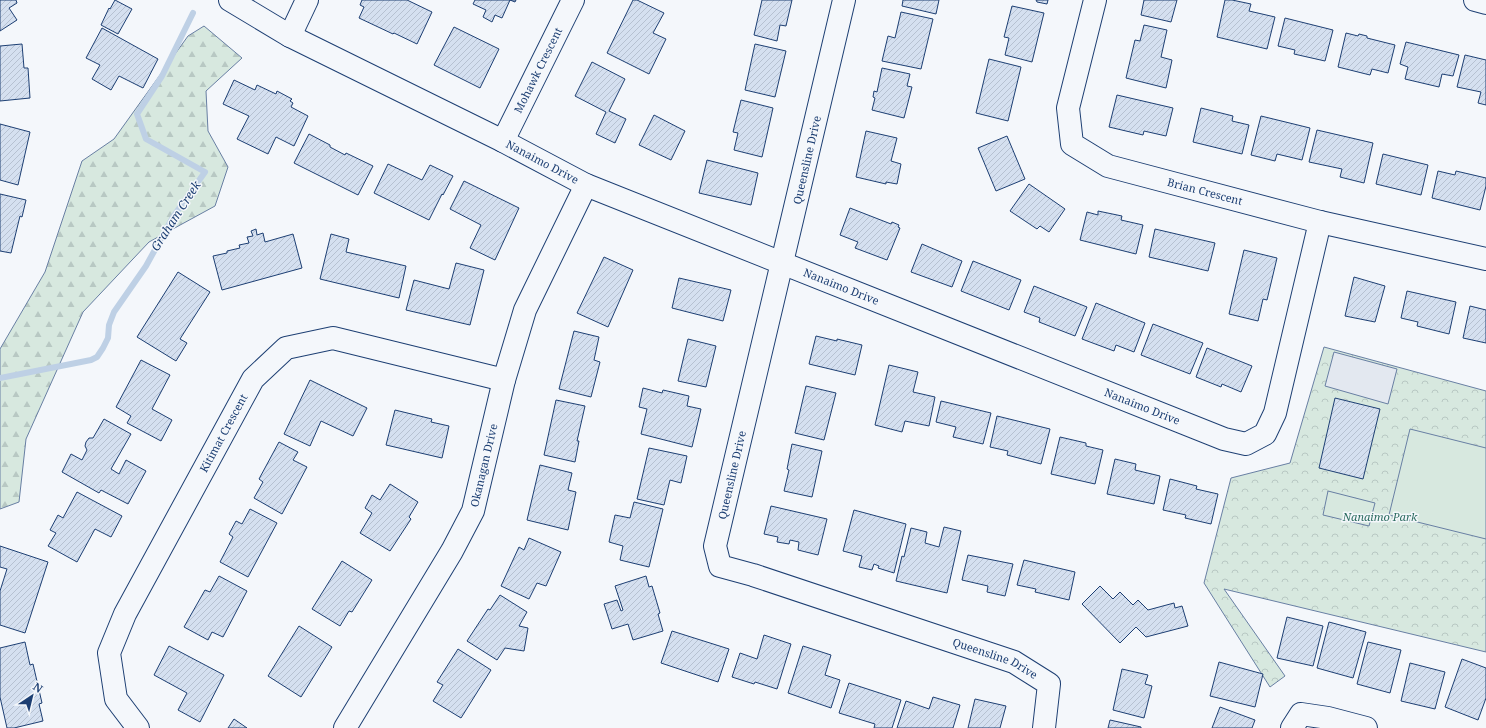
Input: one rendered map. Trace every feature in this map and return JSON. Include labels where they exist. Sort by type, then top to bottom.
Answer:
[{"type":"street","name":"Nanaimo Drive","points":[[230,0],[290,36],[503,141],[586,185],[1224,439],[1246,444],[1265,434],[1275,413],[1320,222]]},
{"type":"street","points":[[290,36],[307,0]]},
{"type":"street","name":"Mohawk Crescent","points":[[503,141],[573,0]]},
{"type":"street","name":"Queensline Drive","points":[[844,0],[715,546],[720,566],[753,575],[1014,662],[1049,684],[1044,728]]},
{"type":"street","name":"Brian Crescent","points":[[1095,0],[1068,108],[1072,144],[1108,166],[1320,222],[1486,259]]},
{"type":"street","points":[[1475,0],[1486,3]]},
{"type":"street","name":"Okanagan Drive","points":[[345,728],[452,551],[473,511],[504,380],[525,310],[586,185]]},
{"type":"street","name":"Kitimat Crescent","points":[[138,728],[116,699],[109,654],[125,614],[253,379],[286,348],[333,338],[504,380]]},
{"type":"street","points":[[1292,728],[1301,714],[1328,718],[1366,728]]},
{"type":"green space","points":[[204,26],[242,58],[206,91],[208,131],[228,167],[215,206],[149,242],[83,312],[26,439],[19,502],[0,509],[0,349],[45,272],[82,161],[114,139],[188,36]]},
{"type":"green space","name":"Nanaimo Park","points":[[1324,347],[1486,391],[1486,652],[1224,589],[1285,676],[1270,687],[1204,583],[1231,478],[1290,463]]},
{"type":"green space","points":[[1410,429],[1486,448],[1486,539],[1389,515]]},
{"type":"green space","points":[[1328,491],[1375,503],[1369,526],[1323,515]]},
{"type":"shaded area","points":[[1334,352],[1397,369],[1388,404],[1325,386]]},
{"type":"building","points":[[0,0],[16,0],[17,3],[9,8],[17,20],[0,31]]},
{"type":"building","points":[[115,0],[132,9],[118,34],[101,25],[109,8],[110,9]]},
{"type":"building","points":[[362,0],[407,0],[432,12],[417,44],[359,18],[364,7],[360,5]]},
{"type":"building","points":[[475,0],[510,0],[502,18],[495,15],[492,22],[483,17],[486,10],[473,4]]},
{"type":"building","points":[[633,0],[637,0],[664,13],[653,33],[666,39],[649,74],[607,53]]},
{"type":"building","points":[[762,0],[792,0],[786,26],[780,25],[777,41],[754,35]]},
{"type":"building","points":[[903,0],[939,0],[936,14],[902,6]]},
{"type":"building","points":[[1036,0],[1048,0],[1047,4],[1037,2]]},
{"type":"building","points":[[1144,0],[1177,0],[1171,22],[1141,15]]},
{"type":"building","points":[[1225,0],[1251,4],[1249,11],[1275,17],[1267,49],[1217,37]]},
{"type":"building","points":[[1012,6],[1044,13],[1032,62],[1005,55],[1009,38],[1004,37]]},
{"type":"building","points":[[901,12],[933,19],[921,69],[882,61],[888,36],[895,38]]},
{"type":"building","points":[[1285,18],[1333,30],[1325,61],[1294,54],[1295,50],[1278,46]]},
{"type":"building","points":[[1144,25],[1167,30],[1161,57],[1172,60],[1166,88],[1126,78],[1135,40],[1140,41]]},
{"type":"building","points":[[454,27],[499,49],[480,88],[434,65]]},
{"type":"building","points":[[102,28],[158,59],[143,88],[119,76],[111,90],[92,79],[100,65],[86,58]]},
{"type":"building","points":[[1346,33],[1358,36],[1359,34],[1367,36],[1367,38],[1395,45],[1388,73],[1372,69],[1370,75],[1338,67]]},
{"type":"building","points":[[1406,42],[1459,55],[1453,76],[1442,74],[1439,87],[1405,79],[1408,67],[1400,64]]},
{"type":"building","points":[[22,44],[24,68],[28,68],[30,98],[0,101],[0,46]]},
{"type":"building","points":[[755,44],[786,51],[775,97],[745,90]]},
{"type":"building","points":[[1465,55],[1486,60],[1486,105],[1478,103],[1481,92],[1457,87]]},
{"type":"building","points":[[989,59],[1021,67],[1008,121],[976,113]]},
{"type":"building","points":[[592,62],[625,79],[609,111],[626,119],[615,143],[596,134],[606,112],[575,96]]},
{"type":"building","points":[[882,68],[910,74],[907,86],[912,87],[904,118],[872,110],[875,98],[873,97],[874,91],[877,92]]},
{"type":"building","points":[[234,80],[255,90],[257,85],[276,94],[277,91],[292,99],[290,101],[293,103],[291,107],[308,116],[294,146],[276,137],[268,154],[237,139],[249,116],[223,104]]},
{"type":"building","points":[[1117,95],[1173,108],[1166,136],[1144,131],[1143,135],[1109,127]]},
{"type":"building","points":[[741,100],[773,108],[762,157],[734,150],[738,133],[733,132]]},
{"type":"building","points":[[1201,108],[1233,116],[1232,121],[1249,125],[1242,154],[1193,142]]},
{"type":"building","points":[[654,115],[685,131],[671,160],[639,145]]},
{"type":"building","points":[[1261,116],[1310,128],[1302,160],[1277,154],[1275,161],[1251,155]]},
{"type":"building","points":[[0,124],[30,132],[18,185],[0,180]]},
{"type":"building","points":[[1317,130],[1373,143],[1364,183],[1340,177],[1342,169],[1309,162]]},
{"type":"building","points":[[866,131],[897,138],[891,161],[901,164],[897,184],[886,182],[886,184],[856,177]]},
{"type":"building","points":[[309,134],[345,155],[346,153],[373,166],[358,195],[294,163]]},
{"type":"building","points":[[1007,136],[1025,179],[996,191],[978,148]]},
{"type":"building","points":[[1383,154],[1428,165],[1421,195],[1376,184]]},
{"type":"building","points":[[707,160],[758,173],[751,205],[699,193]]},
{"type":"building","points":[[388,164],[422,180],[430,165],[453,176],[429,220],[374,193]]},
{"type":"building","points":[[1438,171],[1455,175],[1456,171],[1486,178],[1486,186],[1480,210],[1432,198]]},
{"type":"building","points":[[464,181],[519,208],[495,260],[470,248],[481,225],[450,209]]},
{"type":"building","points":[[1029,184],[1065,209],[1049,232],[1040,226],[1037,229],[1010,211]]},
{"type":"building","points":[[0,194],[26,200],[22,217],[20,216],[11,253],[0,251]]},
{"type":"building","points":[[850,208],[891,224],[892,222],[899,225],[898,227],[900,228],[887,260],[855,248],[858,242],[840,235]]},
{"type":"building","points":[[1098,211],[1122,216],[1121,220],[1143,225],[1136,254],[1080,240],[1087,212],[1098,215]]},
{"type":"building","points":[[256,229],[257,235],[263,233],[265,242],[293,234],[302,268],[222,290],[213,256],[227,253],[227,251],[240,248],[239,245],[249,243],[247,237],[253,236],[251,231]]},
{"type":"building","points":[[1155,229],[1215,243],[1208,271],[1149,257]]},
{"type":"building","points":[[331,234],[349,239],[346,252],[406,266],[399,298],[320,279]]},
{"type":"building","points":[[922,244],[962,261],[952,287],[911,272]]},
{"type":"building","points":[[1244,250],[1277,258],[1267,300],[1263,299],[1258,321],[1229,314]]},
{"type":"building","points":[[604,257],[633,270],[608,327],[577,313]]},
{"type":"building","points":[[973,261],[1021,280],[1009,310],[961,291]]},
{"type":"building","points":[[456,263],[484,270],[470,325],[406,310],[414,280],[449,289]]},
{"type":"building","points":[[178,272],[210,292],[180,339],[187,343],[176,361],[137,337]]},
{"type":"building","points":[[1354,277],[1385,286],[1375,322],[1345,316]]},
{"type":"building","points":[[679,278],[731,290],[723,321],[672,308]]},
{"type":"building","points":[[1034,286],[1087,307],[1075,336],[1039,322],[1040,318],[1024,312]]},
{"type":"building","points":[[1407,291],[1456,302],[1449,334],[1417,326],[1418,322],[1401,318]]},
{"type":"building","points":[[1096,303],[1145,323],[1134,352],[1116,345],[1114,351],[1082,339]]},
{"type":"building","points":[[1470,306],[1486,310],[1486,343],[1463,338]]},
{"type":"building","points":[[1153,324],[1203,343],[1190,374],[1141,355]]},
{"type":"building","points":[[574,331],[599,337],[594,360],[600,362],[591,397],[559,389]]},
{"type":"building","points":[[816,336],[862,345],[855,375],[809,364]]},
{"type":"building","points":[[688,339],[716,346],[706,387],[678,381]]},
{"type":"building","points":[[1207,348],[1252,366],[1241,392],[1222,384],[1221,387],[1196,377]]},
{"type":"building","points":[[141,360],[170,375],[152,409],[172,420],[161,441],[127,423],[131,416],[116,407]]},
{"type":"building","points":[[889,365],[918,372],[913,392],[935,397],[929,426],[905,421],[902,432],[875,425]]},
{"type":"building","points":[[310,380],[367,408],[353,436],[321,421],[310,446],[284,434]]},
{"type":"building","points":[[806,386],[836,393],[824,440],[795,433]]},
{"type":"building","points":[[643,388],[662,393],[663,390],[689,396],[687,406],[701,409],[692,447],[641,434],[647,409],[639,407]]},
{"type":"building","points":[[1335,398],[1380,409],[1363,479],[1319,468]]},
{"type":"building","points":[[556,400],[585,406],[577,441],[579,441],[575,462],[544,455]]},
{"type":"building","points":[[941,401],[991,413],[983,444],[953,437],[956,427],[936,422]]},
{"type":"building","points":[[395,410],[432,419],[431,422],[449,426],[442,458],[386,445]]},
{"type":"building","points":[[997,416],[1050,429],[1041,464],[1007,455],[1008,451],[990,447]]},
{"type":"building","points":[[104,419],[131,434],[111,469],[119,474],[126,460],[146,471],[128,504],[101,490],[99,493],[62,472],[71,454],[82,460],[87,450],[85,446],[86,442],[89,438],[93,438]]},
{"type":"building","points":[[1060,437],[1086,443],[1086,446],[1103,450],[1095,484],[1051,474]]},
{"type":"building","points":[[279,442],[298,452],[293,460],[307,467],[282,514],[254,498],[263,482],[259,479]]},
{"type":"building","points":[[792,444],[822,451],[812,497],[784,491],[789,470],[787,469]]},
{"type":"building","points":[[649,448],[687,456],[681,483],[670,480],[664,505],[637,499]]},
{"type":"building","points":[[1115,459],[1136,464],[1135,470],[1160,476],[1154,504],[1107,494]]},
{"type":"building","points":[[540,465],[572,473],[568,490],[576,492],[568,530],[527,520]]},
{"type":"building","points":[[1170,479],[1197,486],[1196,489],[1218,494],[1211,524],[1185,518],[1186,515],[1163,510]]},
{"type":"building","points":[[390,484],[418,502],[409,517],[411,519],[390,551],[360,533],[372,513],[365,508],[372,495],[380,500]]},
{"type":"building","points":[[77,492],[122,516],[111,537],[95,529],[77,562],[48,546],[56,533],[50,530],[58,515],[63,518]]},
{"type":"building","points":[[634,502],[663,509],[649,567],[620,560],[623,546],[609,542],[615,515],[630,518]]},
{"type":"building","points":[[771,506],[827,519],[818,555],[798,550],[799,542],[790,540],[789,544],[777,542],[778,537],[764,534]]},
{"type":"building","points":[[250,509],[277,523],[248,577],[220,562],[233,537],[229,534],[236,521],[242,524]]},
{"type":"building","points":[[854,510],[906,524],[894,573],[878,568],[879,566],[874,564],[872,570],[859,567],[862,556],[843,551]]},
{"type":"building","points":[[944,527],[961,531],[947,593],[896,581],[911,528],[927,532],[925,543],[939,547]]},
{"type":"building","points":[[529,538],[561,552],[546,586],[537,583],[529,599],[501,586],[519,547],[524,550]]},
{"type":"building","points":[[0,546],[48,562],[25,633],[0,625],[0,591],[7,569],[0,567]]},
{"type":"building","points":[[968,555],[1013,564],[1005,596],[987,592],[988,586],[962,580]]},
{"type":"building","points":[[1024,560],[1075,572],[1069,600],[1035,592],[1036,589],[1017,585]]},
{"type":"building","points":[[342,561],[372,580],[352,612],[349,611],[340,626],[312,609]]},
{"type":"building","points":[[219,576],[247,591],[223,637],[212,632],[208,640],[184,627],[205,590],[210,592]]},
{"type":"building","points":[[646,576],[649,587],[652,586],[660,613],[658,614],[663,631],[633,640],[628,624],[612,629],[604,604],[617,600],[621,611],[623,610],[615,586]]},
{"type":"building","points":[[1100,586],[1113,599],[1120,592],[1133,605],[1138,600],[1148,610],[1174,603],[1175,608],[1182,606],[1188,626],[1146,637],[1136,627],[1120,643],[1082,604]]},
{"type":"building","points":[[500,595],[527,612],[519,626],[528,628],[524,651],[505,648],[497,660],[467,641],[488,609],[490,610]]},
{"type":"building","points":[[1287,617],[1323,626],[1313,666],[1277,658]]},
{"type":"building","points":[[1329,622],[1366,632],[1353,678],[1317,668]]},
{"type":"building","points":[[299,626],[332,647],[301,697],[268,676]]},
{"type":"building","points":[[672,631],[729,649],[718,682],[661,663]]},
{"type":"building","points":[[764,635],[791,644],[777,689],[732,677],[740,653],[757,659]]},
{"type":"building","points":[[25,642],[30,665],[33,664],[42,703],[39,704],[43,721],[14,728],[7,728],[0,697],[0,648]]},
{"type":"building","points":[[1368,642],[1401,650],[1390,693],[1357,684]]},
{"type":"building","points":[[169,646],[224,675],[200,722],[178,710],[187,693],[154,675]]},
{"type":"building","points":[[803,646],[831,655],[825,675],[840,680],[831,708],[788,693]]},
{"type":"building","points":[[458,649],[491,670],[461,718],[433,701],[443,685],[437,682]]},
{"type":"building","points":[[1462,659],[1486,668],[1486,698],[1478,720],[1445,707]]},
{"type":"building","points":[[1219,662],[1263,674],[1255,707],[1210,696]]},
{"type":"building","points":[[1410,663],[1445,672],[1435,709],[1401,701]]},
{"type":"building","points":[[1122,669],[1148,675],[1145,684],[1152,686],[1144,718],[1113,710]]},
{"type":"building","points":[[849,683],[901,700],[892,728],[874,728],[875,724],[839,713]]},
{"type":"building","points":[[933,697],[960,705],[953,728],[897,728],[906,701],[929,709]]},
{"type":"building","points":[[975,699],[1006,706],[1000,728],[968,728]]},
{"type":"building","points":[[1220,707],[1255,720],[1252,728],[1212,728]]},
{"type":"building","points":[[234,719],[247,728],[228,728]]},
{"type":"building","points":[[1110,720],[1141,727],[1141,728],[1108,728]]},
{"type":"waterway","name":"Graham Creek","points":[[0,378],[91,360],[97,357],[108,338],[109,325],[114,312],[146,266],[173,217],[205,172],[146,139],[137,114],[162,76],[193,13]]}]
